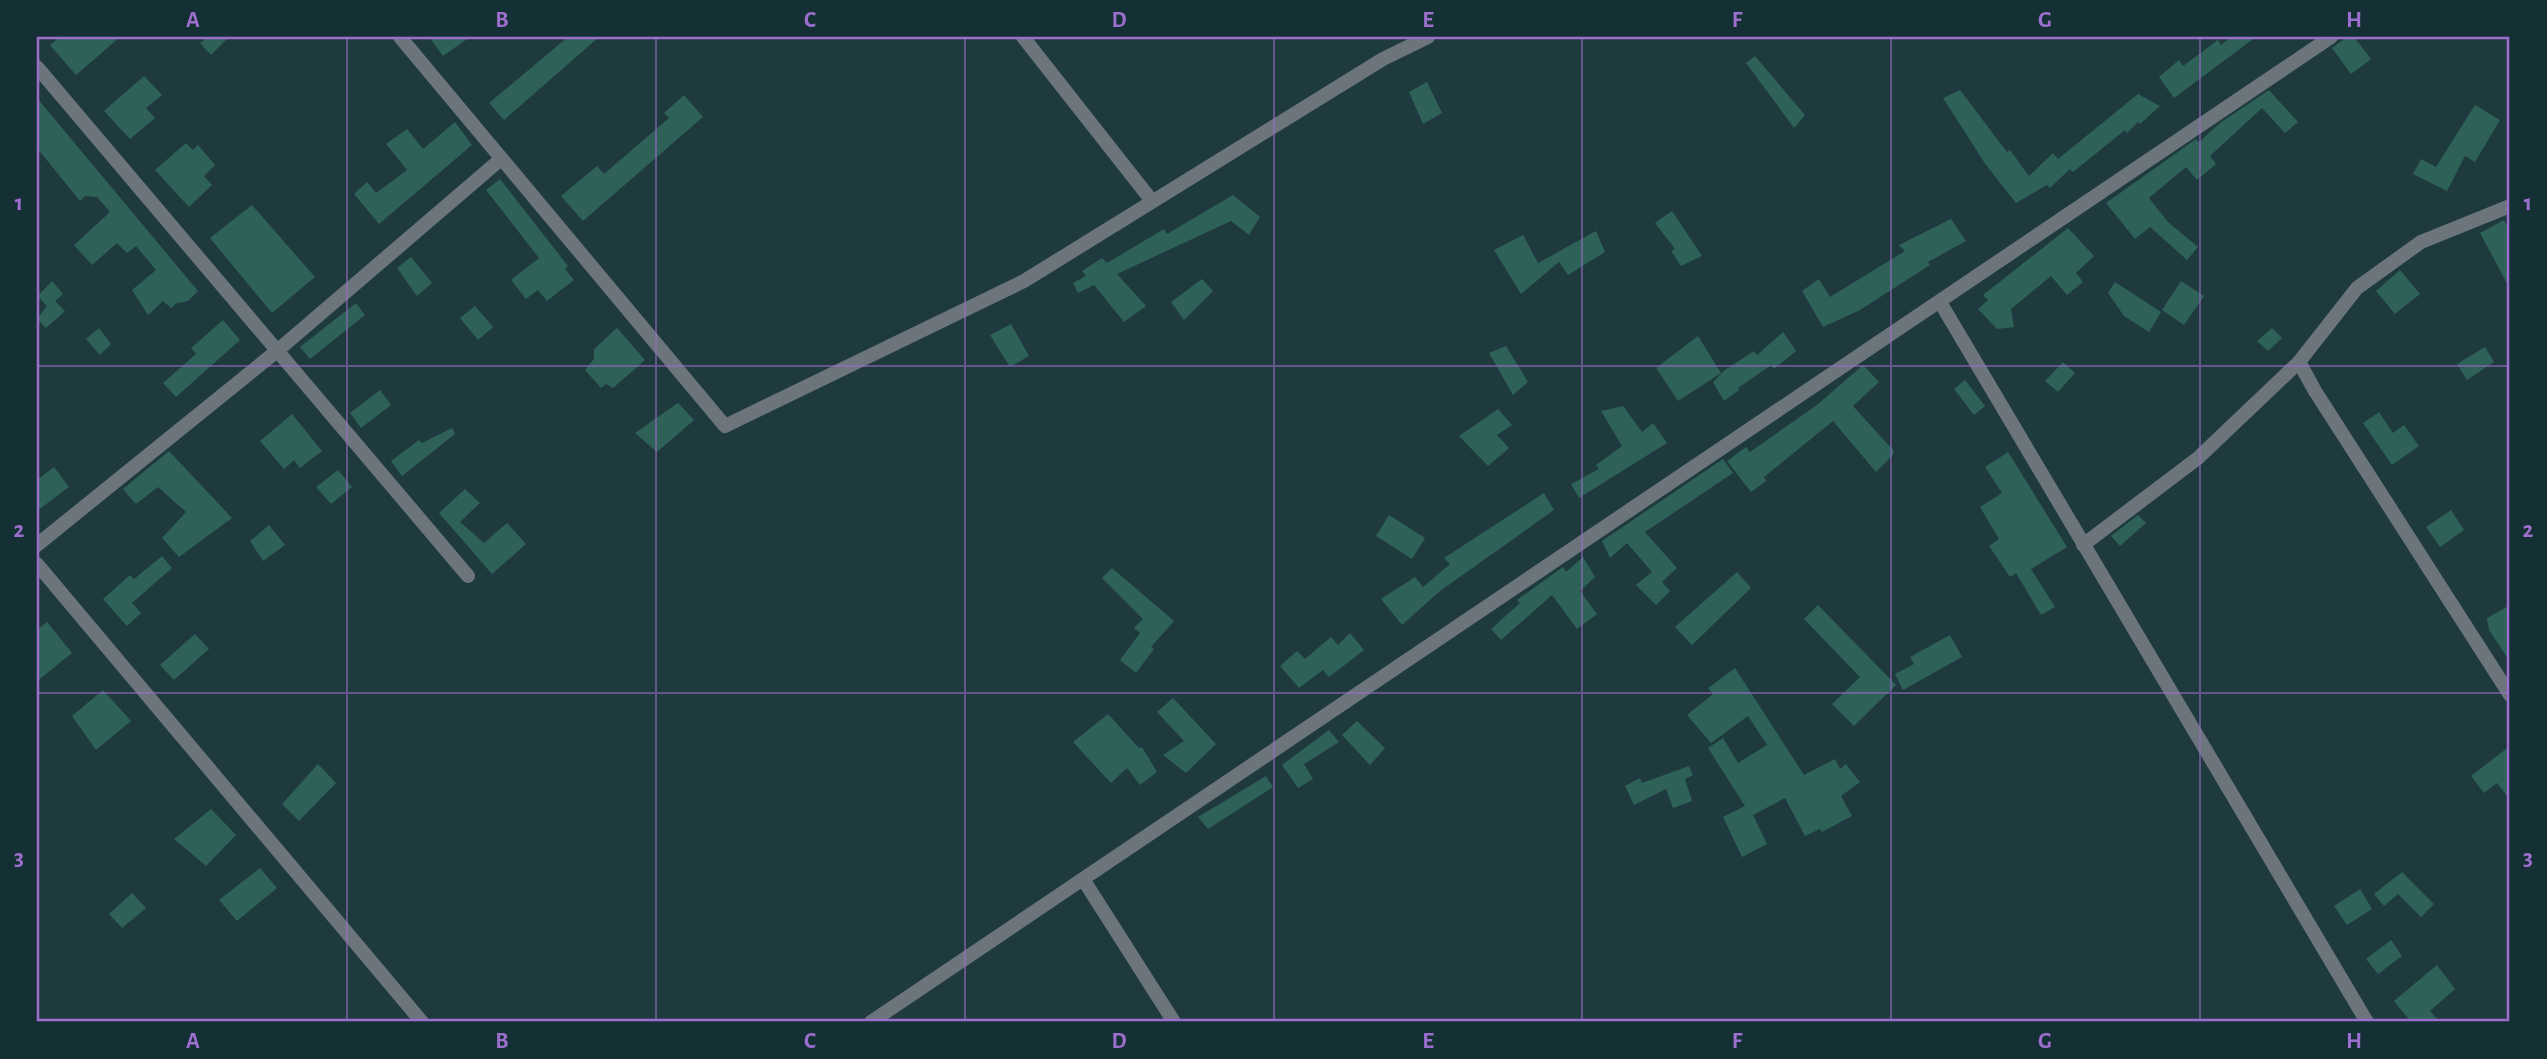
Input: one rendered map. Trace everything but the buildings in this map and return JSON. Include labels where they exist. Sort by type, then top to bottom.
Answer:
[{"type":"street","points":[[400,37],[725,426],[1024,281],[1383,60],[1427,37]]},
{"type":"street","points":[[1023,37],[1152,201]]},
{"type":"street","points":[[871,1022],[2331,37]]},
{"type":"street","points":[[37,67],[468,576]]},
{"type":"street","points":[[37,545],[277,351],[501,159]]},
{"type":"street","points":[[2083,545],[2198,458],[2299,362],[2357,288],[2421,242],[2510,206]]},
{"type":"street","points":[[1940,302],[2367,1022]]},
{"type":"street","points":[[2299,362],[2510,695]]},
{"type":"street","points":[[37,564],[422,1022]]},
{"type":"street","points":[[1083,879],[1174,1022]]}]
